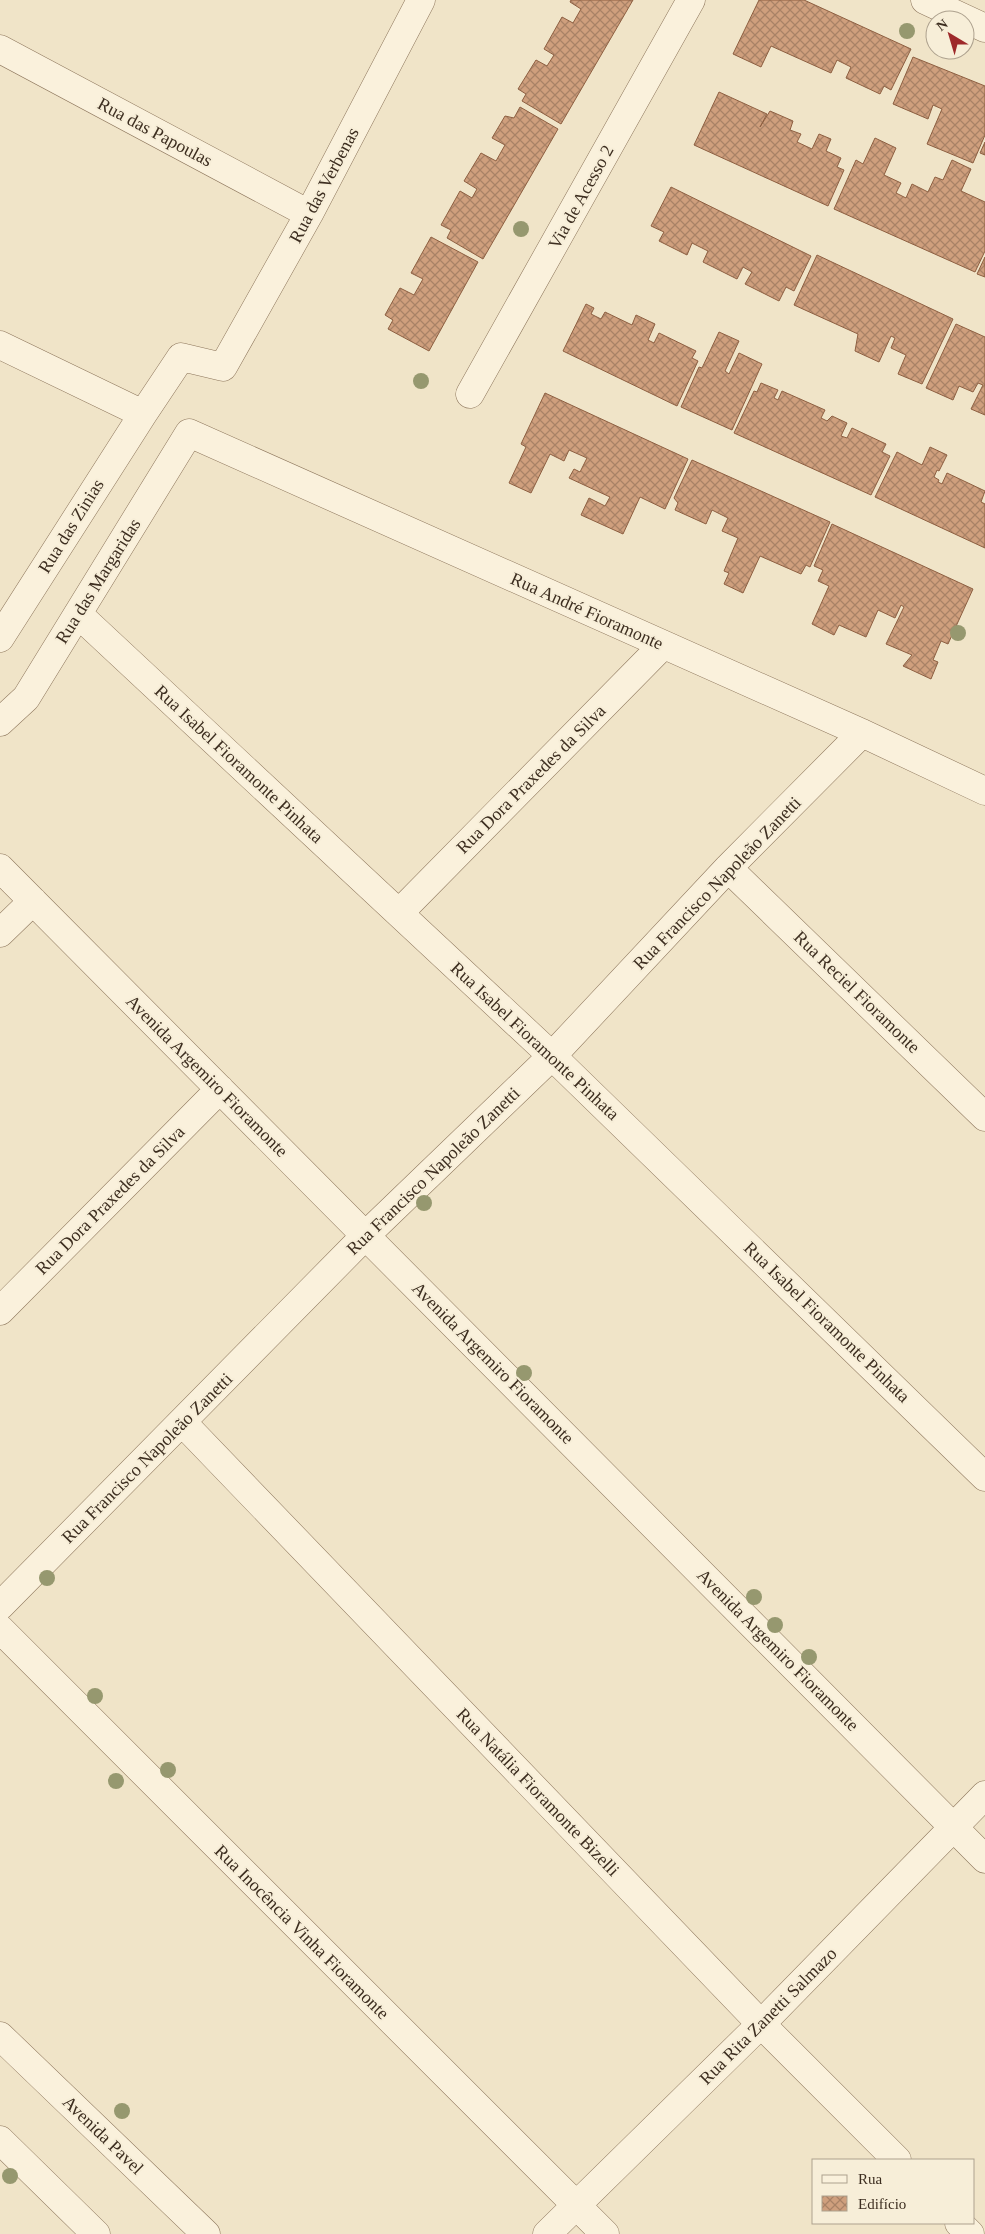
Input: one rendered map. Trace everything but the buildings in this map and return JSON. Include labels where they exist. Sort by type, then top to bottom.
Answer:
[{"type":"street","name":"Rua das Verbenas","points":[[143,414],[182,357],[223,367],[309,214],[421,0]]},
{"type":"street","name":"Via de Acesso 2","points":[[470,394],[692,0]]},
{"type":"street","points":[[925,0],[985,28]]},
{"type":"street","name":"Rua das Papoulas","points":[[0,49],[309,214]]},
{"type":"street","points":[[0,345],[143,414]]},
{"type":"street","name":"Rua das Zinias","points":[[0,638],[143,414]]},
{"type":"street","name":"Rua das Margaridas","points":[[0,722],[26,698],[188,433]]},
{"type":"street","name":"Rua André Fioramonte","points":[[188,433],[862,733],[985,791]]},
{"type":"street","name":"Rua Isabel Fioramonte Pinhata","points":[[78,614],[552,1056],[985,1477]]},
{"type":"street","name":"Rua Dora Praxedes da Silva","points":[[399,913],[663,645]]},
{"type":"street","name":"Rua Francisco Napoleão Zanetti","points":[[0,1606],[366,1235],[552,1056],[728,868],[862,733]]},
{"type":"street","name":"Avenida Argemiro Fioramonte","points":[[0,868],[985,1859]]},
{"type":"street","name":"Rua Reciel Fioramonte","points":[[728,868],[985,1117]]},
{"type":"street","points":[[0,933],[33,901]]},
{"type":"street","name":"Rua Dora Praxedes da Silva","points":[[0,1311],[220,1089]]},
{"type":"street","name":"Rua Natália Fioramonte Bizelli","points":[[182,1422],[762,2024],[896,2159]]},
{"type":"street","name":"Rua Inocência Vinha Fioramonte","points":[[0,1630],[605,2234]]},
{"type":"street","name":"Rua Rita Zanetti Salmazo","points":[[547,2234],[762,2024],[985,1795]]},
{"type":"street","name":"Avenida Pavel","points":[[0,2036],[206,2234]]},
{"type":"street","points":[[0,2140],[96,2234]]},
{"type":"street","points":[[960,2224],[970,2234]]}]
